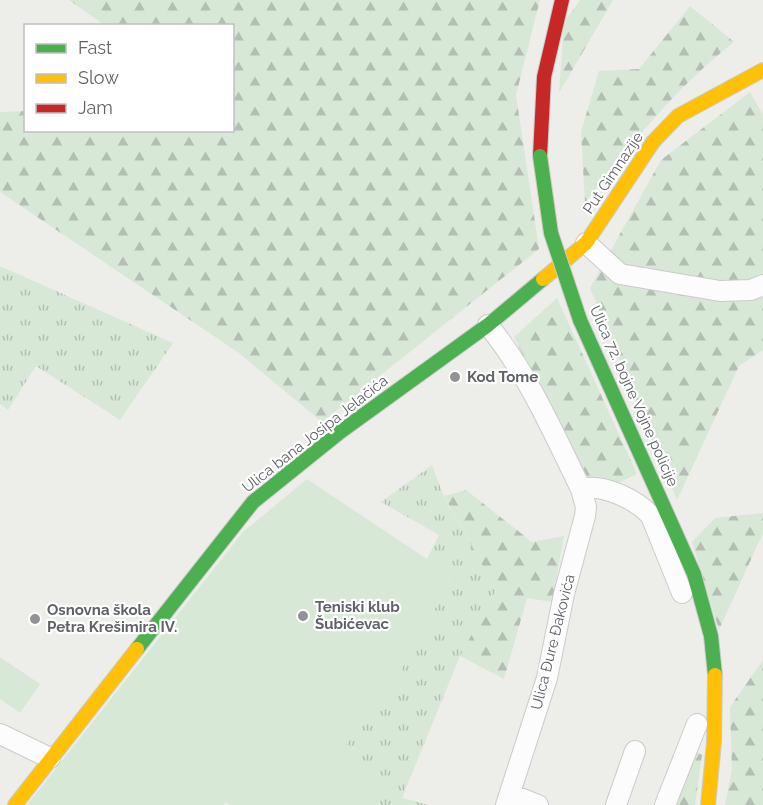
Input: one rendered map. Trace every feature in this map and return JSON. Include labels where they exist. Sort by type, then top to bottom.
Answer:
[{"type":"street","name":"Ulica 72. bojne Vojne policije","points":[[562,0],[548,51],[542,87],[540,156],[551,233],[580,320],[669,514],[698,591],[710,635],[715,676],[714,761],[708,805]]},
{"type":"street","name":"Put Gimnazije","points":[[586,243],[653,142],[678,116],[763,70]]},
{"type":"street","points":[[586,243],[620,274],[720,291],[751,290],[763,285]]},
{"type":"street","name":"Ulica bana Josipa Jelačića","points":[[15,805],[253,502],[340,432],[488,325],[586,243]]},
{"type":"street","name":"Ulica Đure Đakovića","points":[[488,325],[507,348],[528,382],[581,489],[586,507],[564,594],[547,678],[508,800],[538,805]]},
{"type":"street","points":[[581,489],[595,488],[642,506],[651,516],[682,593]]},
{"type":"street","points":[[665,805],[697,724]]},
{"type":"street","points":[[0,734],[50,758]]},
{"type":"street","points":[[616,805],[635,751]]},
{"type":"green space","points":[[69,0],[540,0],[516,95],[539,249],[322,422],[239,353],[0,192],[0,112],[24,111],[24,132],[234,132],[234,24],[103,24]]},
{"type":"green space","points":[[580,0],[613,0],[559,93],[564,22]]},
{"type":"green space","points":[[690,6],[734,42],[693,77],[674,97],[618,160],[585,203],[581,132],[599,71],[639,69]]},
{"type":"green space","points":[[750,92],[763,115],[763,350],[739,366],[677,500],[590,288],[661,160]]},
{"type":"green space","points":[[0,266],[173,343],[120,420],[36,366],[8,410],[0,404]]},
{"type":"green space","points":[[557,298],[637,474],[593,495],[514,337]]},
{"type":"green space","points":[[432,465],[444,497],[496,590],[460,656],[402,798],[429,805],[362,805],[381,779],[346,745],[401,670],[451,579],[427,559],[439,535],[381,502]]},
{"type":"green space","name":"Teniski klub Šubićevac","points":[[307,479],[427,559],[451,579],[401,670],[346,745],[382,779],[362,805],[230,805],[226,802],[224,805],[27,805],[243,532]]},
{"type":"green space","points":[[466,490],[532,542],[564,536],[552,602],[527,598],[504,679],[460,656],[496,590],[444,496]]},
{"type":"green space","points":[[763,513],[763,533],[719,630],[692,542],[715,518]]},
{"type":"green space","points":[[0,657],[40,684],[20,713],[0,699]]},
{"type":"green space","points":[[763,660],[763,805],[725,805],[732,769],[730,707]]},
{"type":"green space","points":[[694,751],[702,755],[695,805],[670,805]]},
{"type":"traffic: fast","points":[[540,156],[551,233],[580,320]]},
{"type":"traffic: fast","points":[[137,649],[253,502],[340,432],[488,325],[543,279]]},
{"type":"traffic: fast","points":[[580,320],[694,574],[711,636],[715,675]]},
{"type":"traffic: slow","points":[[543,279],[586,243],[653,142],[678,116],[763,70]]},
{"type":"traffic: slow","points":[[15,805],[137,649]]},
{"type":"traffic: slow","points":[[708,805],[714,742],[715,675]]},
{"type":"traffic: jam","points":[[540,156],[544,77],[562,0]]},
{"type":"place","name":"Kod Tome","points":[[455,377]]},
{"type":"place","name":"Teniski klub Šubićevac","points":[[303,616]]},
{"type":"place","name":"Osnovna škola Petra Krešimira IV.","points":[[35,619]]}]
